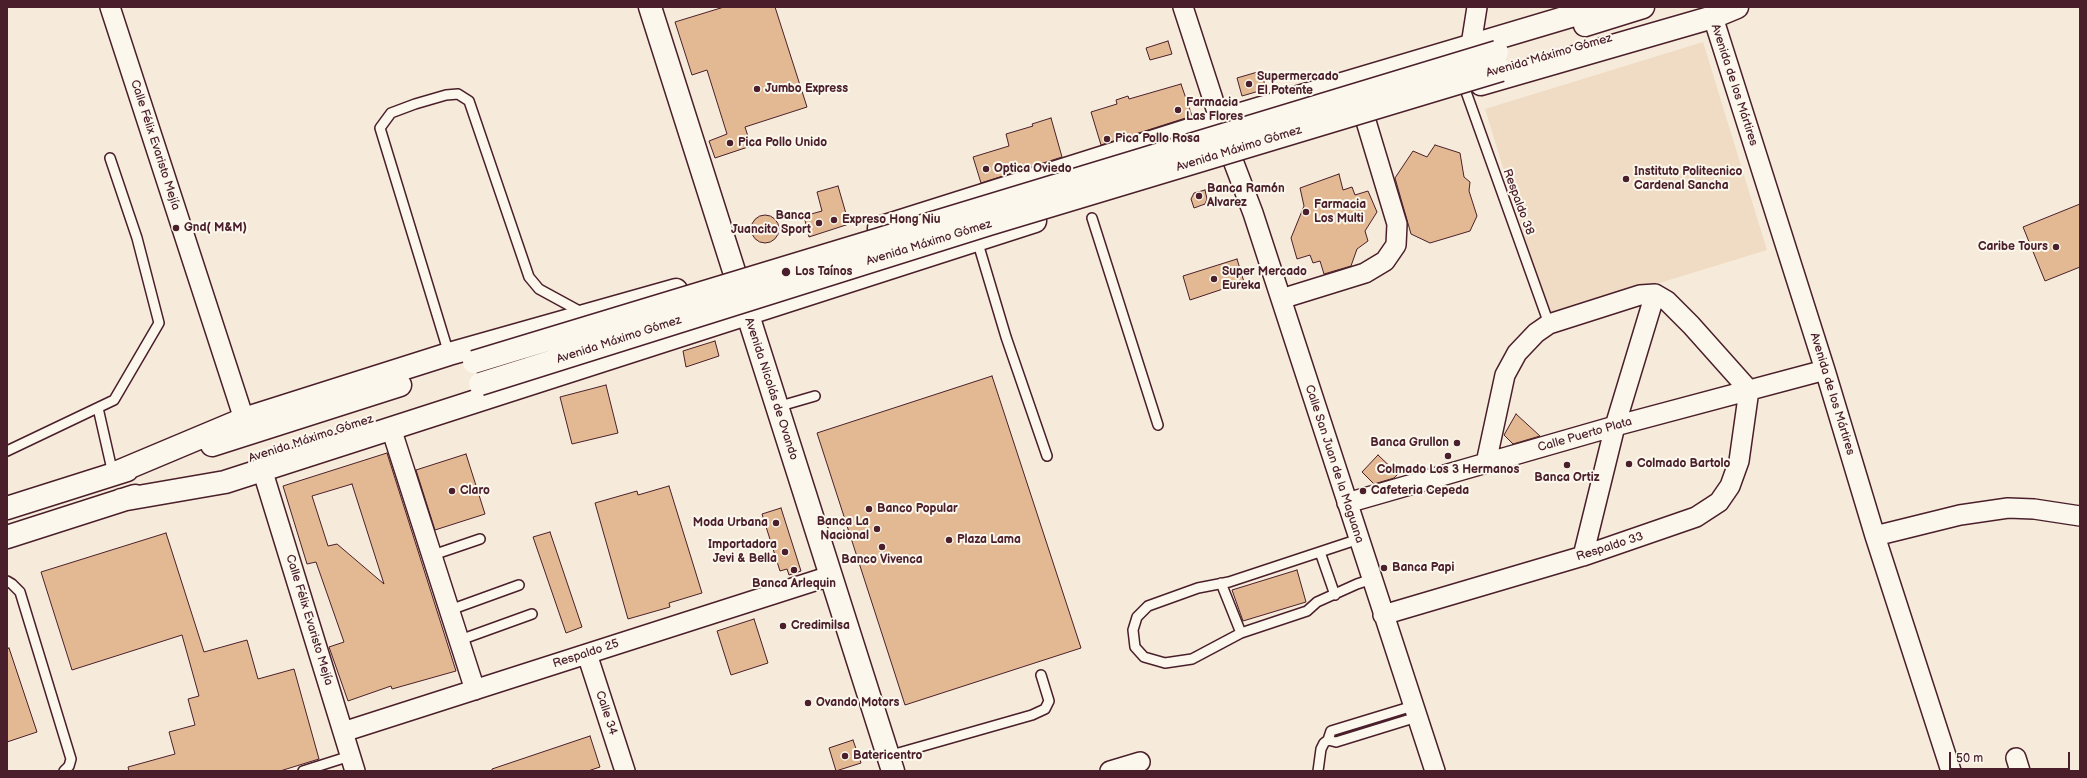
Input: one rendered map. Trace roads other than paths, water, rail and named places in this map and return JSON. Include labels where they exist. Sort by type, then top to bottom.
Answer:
[{"type":"main road","name":"Avenida Nicolás de Ovando","points":[[650,7],[736,273],[747,313],[830,576],[891,763]]},
{"type":"main road","points":[[113,474],[244,419],[449,354],[736,273],[1221,120],[1600,7]]},
{"type":"main road","name":"Avenida Máximo Gómez","points":[[7,537],[480,384],[989,224],[1499,61],[1643,7]]},
{"type":"main road","points":[[121,500],[225,482],[1232,158],[1465,89],[1715,12],[1737,7]]},
{"type":"main road","name":"Avenida Máximo Gómez","points":[[7,508],[113,474],[250,435],[474,362],[1499,61],[1715,12]]},
{"type":"street","name":"Calle Félix Evaristo Mejía","points":[[110,7],[244,419]]},
{"type":"street","points":[[1183,7],[1221,120]]},
{"type":"street","points":[[1471,45],[1477,7]]},
{"type":"street","name":"Avenida de los Mártires","points":[[1715,12],[1875,536],[1951,771]]},
{"type":"street","points":[[1281,299],[1365,273],[1385,261],[1396,245],[1397,224],[1365,118]]},
{"type":"street","name":"Calle San Juan de la Maguana","points":[[1221,120],[1232,158],[1253,213],[1435,771]]},
{"type":"street","points":[[1583,556],[1615,426],[1656,294]]},
{"type":"street","points":[[1486,463],[1505,375],[1517,353],[1536,333],[1550,324],[1640,295],[1656,294],[1667,301],[1691,325],[1749,390]]},
{"type":"street","name":"Calle Puerto Plata","points":[[1347,503],[1615,426],[1825,370]]},
{"type":"street","name":"Respaldo 33","points":[[1383,615],[1583,556],[1696,518],[1719,502],[1730,486],[1739,461],[1749,390]]},
{"type":"street","points":[[391,428],[433,555],[475,690]]},
{"type":"street","name":"Calle Félix Evaristo Mejía","points":[[262,469],[352,764]]},
{"type":"street","points":[[1875,536],[1960,516],[2008,508],[2034,509],[2080,516]]},
{"type":"street","name":"Respaldo 25","points":[[343,732],[830,576]]},
{"type":"street","name":"Calle 34","points":[[587,654],[625,771]]},
{"type":"street","points":[[1110,771],[1140,762]]},
{"type":"lane","name":"Respaldo 38","points":[[1465,89],[1550,324]]},
{"type":"lane","points":[[449,354],[380,128],[391,113],[438,97],[458,94],[469,101],[529,278],[539,289],[587,315]]},
{"type":"lane","points":[[7,451],[114,400],[159,323],[137,238],[110,158]]},
{"type":"lane","points":[[1092,218],[1158,425]]},
{"type":"lane","points":[[977,240],[1006,337],[1047,456]]},
{"type":"lane","points":[[777,407],[815,396]]},
{"type":"lane","points":[[98,408],[113,474]]},
{"type":"lane","points":[[433,555],[480,539]]},
{"type":"lane","points":[[1359,539],[1221,583],[1198,588],[1148,606],[1137,617],[1133,630],[1135,647],[1144,657],[1165,663],[1192,659],[1241,633],[1307,611],[1317,602],[1372,579]]},
{"type":"lane","points":[[1320,552],[1335,594]]},
{"type":"lane","points":[[7,581],[20,592],[71,759],[69,766],[64,771]]},
{"type":"lane","points":[[1221,583],[1241,633]]},
{"type":"lane","points":[[450,610],[519,585]]},
{"type":"lane","points":[[460,640],[532,614]]},
{"type":"lane","points":[[891,763],[1046,709],[1049,701],[1041,675]]},
{"type":"lane","points":[[1318,771],[1321,749],[1324,743],[1328,740],[1332,731],[1339,728],[1415,712]]},
{"type":"lane","points":[[304,771],[352,764]]},
{"type":"place","name":"Supermercado El Potente","points":[[1249,84]]},
{"type":"place","name":"Jumbo Express","points":[[757,89]]},
{"type":"place","name":"Farmacia Las Flores","points":[[1178,110]]},
{"type":"place","name":"Pica Pollo Rosa","points":[[1107,139]]},
{"type":"place","name":"Pica Pollo Unido","points":[[730,143]]},
{"type":"place","name":"Optica Oviedo","points":[[986,169]]},
{"type":"place","name":"Instituto Politecnico Cardenal Sancha","points":[[1626,179]]},
{"type":"place","name":"Banca Ramón Alvarez","points":[[1199,196]]},
{"type":"place","name":"Farmacia Los Multi","points":[[1306,212]]},
{"type":"place","name":"Expreso Hong Niu","points":[[834,220]]},
{"type":"place","name":"Banca Juancito Sport","points":[[819,223]]},
{"type":"place","name":"Gnd( M&M)","points":[[176,228]]},
{"type":"place","name":"Caribe Tours","points":[[2056,247]]},
{"type":"place","name":"Los Taínos","points":[[786,272]]},
{"type":"place","name":"Super Mercado Eureka","points":[[1214,279]]},
{"type":"place","name":"Banca Grullon","points":[[1457,443]]},
{"type":"place","name":"Colmado Los 3 Hermanos","points":[[1448,456]]},
{"type":"place","name":"Colmado Bartolo","points":[[1629,464]]},
{"type":"place","name":"Banca Ortiz","points":[[1567,465]]},
{"type":"place","name":"Claro","points":[[452,491]]},
{"type":"place","name":"Cafeteria Cepeda","points":[[1363,491]]},
{"type":"place","name":"Banco Popular","points":[[869,509]]},
{"type":"place","name":"Moda Urbana","points":[[776,523]]},
{"type":"place","name":"Banca La Nacional","points":[[877,529]]},
{"type":"place","name":"Plaza Lama","points":[[949,540]]},
{"type":"place","name":"Banco Vivenca","points":[[882,547]]},
{"type":"place","name":"Importadora Jevi & Bella","points":[[785,552]]},
{"type":"place","name":"Banca Papi","points":[[1384,568]]},
{"type":"place","name":"Banca Arlequin","points":[[794,570]]},
{"type":"place","name":"Credimilsa","points":[[783,626]]},
{"type":"place","name":"Ovando Motors","points":[[808,703]]},
{"type":"place","name":"Batericentro","points":[[845,756]]}]
